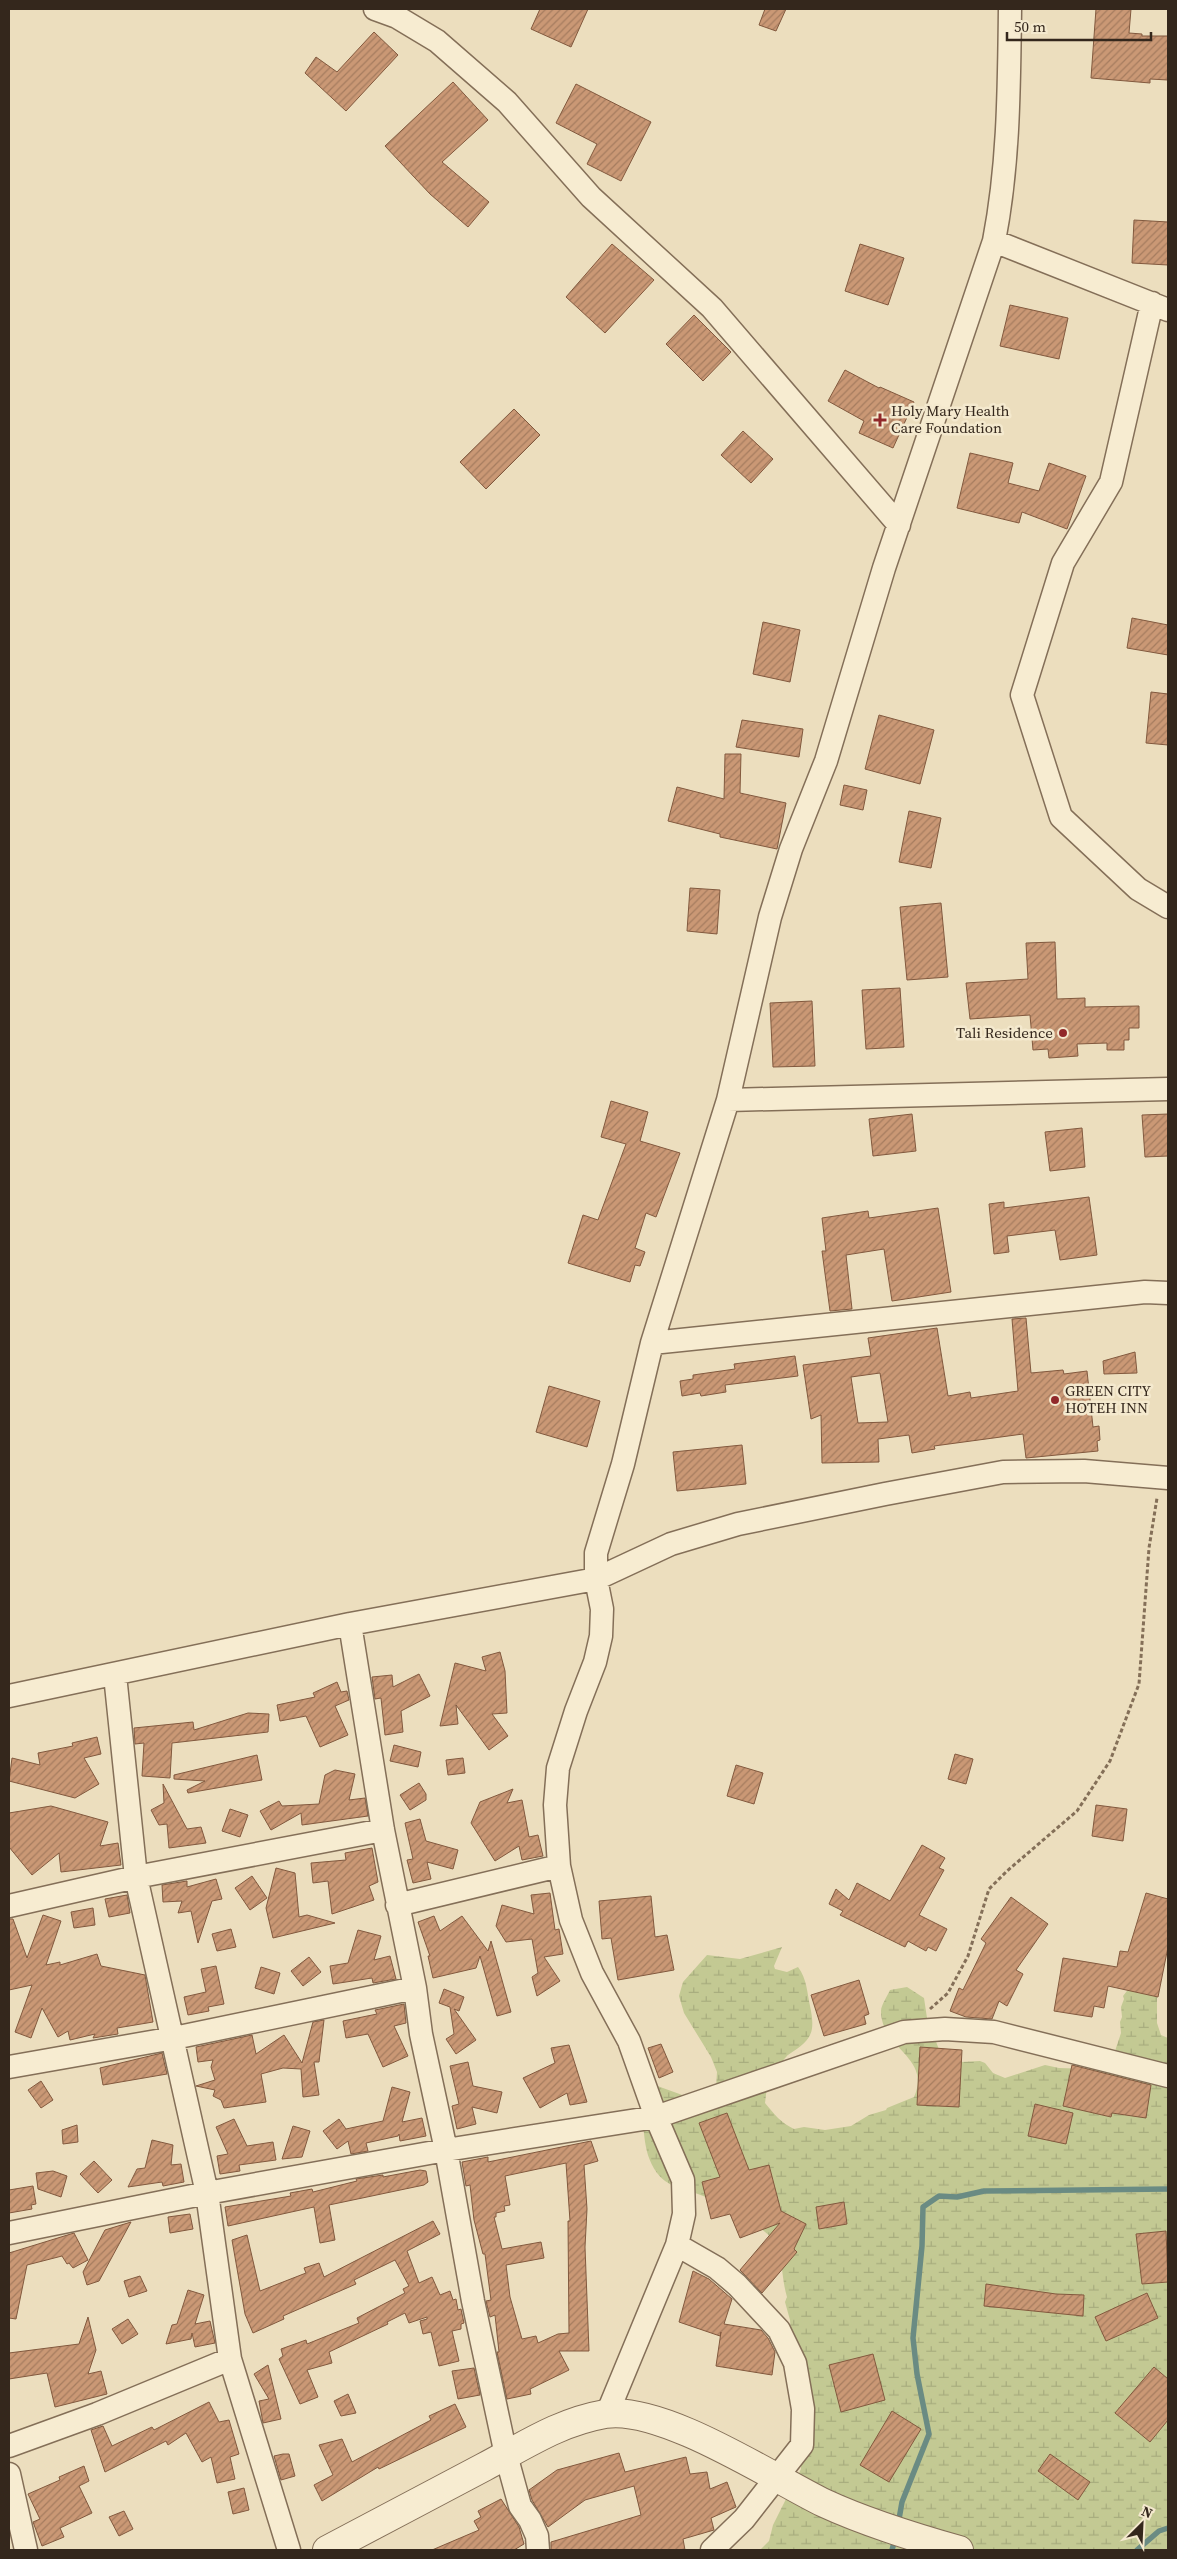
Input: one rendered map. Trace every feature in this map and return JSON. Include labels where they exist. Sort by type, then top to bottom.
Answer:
[{"type":"street","points":[[375,9],[397,16],[437,41],[507,102],[591,197],[712,308],[898,525]]},
{"type":"street","points":[[607,2414],[677,2245],[684,2214],[683,2180],[656,2117],[629,2041],[592,1973],[571,1920],[559,1866],[555,1804],[558,1768],[601,1636],[602,1609],[596,1579],[596,1554],[623,1464],[652,1343],[728,1100],[770,917],[791,849],[826,761],[898,525],[994,241],[1002,199],[1005,156],[1010,9]]},
{"type":"street","points":[[994,241],[1160,306],[1111,482],[1064,563],[1022,695],[1061,817],[1138,889],[1168,907]]},
{"type":"street","points":[[728,1100],[1168,1089]]},
{"type":"street","points":[[652,1343],[1145,1292],[1168,1293]]},
{"type":"street","points":[[9,1696],[350,1624],[596,1579],[671,1544],[738,1524],[993,1474],[1084,1471],[1164,1478]]},
{"type":"street","points":[[350,1624],[383,1830],[415,1988],[421,2034],[446,2150],[473,2301],[506,2455],[520,2506],[530,2520],[537,2536],[538,2550]]},
{"type":"street","points":[[115,1675],[136,1876],[174,2038],[207,2193],[230,2359],[289,2550]]},
{"type":"street","points":[[9,1906],[136,1876],[383,1830]]},
{"type":"street","points":[[397,1905],[559,1866]]},
{"type":"street","points":[[9,2067],[174,2038],[415,1988]]},
{"type":"street","points":[[9,2233],[207,2193],[446,2150],[656,2117],[904,2032],[945,2028],[994,2032],[1168,2076]]},
{"type":"street","points":[[677,2245],[717,2268],[737,2285],[779,2330],[795,2363],[803,2409],[802,2445],[744,2519],[712,2550]]},
{"type":"street","points":[[9,2446],[97,2414],[230,2359]]},
{"type":"street","points":[[327,2550],[506,2455],[545,2432],[572,2422],[607,2414],[639,2417],[672,2427],[736,2455],[824,2502],[882,2527],[959,2550]]},
{"type":"street","points":[[9,2478],[26,2550]]},
{"type":"path","points":[[904,2032],[948,1993],[968,1956],[989,1889],[1007,1870],[1077,1811],[1110,1761],[1139,1684],[1149,1548],[1164,1478]]},
{"type":"green space","points":[[782,1947],[774,1966],[775,1969],[787,1972],[798,1967],[805,1981],[812,2016],[812,2030],[807,2040],[786,2057],[774,2074],[768,2084],[765,2103],[781,2121],[794,2129],[804,2127],[825,2130],[851,2126],[869,2115],[886,2110],[914,2097],[918,2083],[916,2072],[911,2062],[889,2035],[883,2024],[881,2009],[890,1990],[907,1987],[924,1998],[927,2018],[931,2023],[930,2026],[940,2052],[961,2062],[980,2061],[985,2063],[993,2073],[1005,2078],[1045,2065],[1059,2068],[1090,2069],[1113,2057],[1121,2033],[1120,2022],[1123,1996],[1134,1982],[1157,1995],[1157,2023],[1161,2035],[1168,2038],[1168,2550],[760,2550],[769,2541],[773,2525],[801,2469],[790,2320],[785,2302],[787,2297],[779,2252],[773,2239],[741,2215],[715,2201],[674,2186],[657,2173],[648,2155],[638,2102],[652,2084],[685,2096],[716,2088],[717,2072],[711,2057],[684,2013],[679,1996],[683,1982],[707,1955],[740,1959]]},
{"type":"building","points":[[540,9],[588,9],[571,47],[531,29]]},
{"type":"building","points":[[765,9],[786,9],[776,31],[759,25]]},
{"type":"building","points":[[1096,9],[1131,9],[1129,33],[1142,34],[1142,36],[1168,36],[1168,80],[1150,79],[1150,83],[1091,78]]},
{"type":"building","points":[[374,32],[398,55],[346,111],[305,73],[316,57],[337,72]]},
{"type":"building","points":[[453,82],[488,120],[442,162],[489,202],[468,227],[430,194],[385,146]]},
{"type":"building","points":[[576,84],[651,122],[621,181],[587,164],[597,144],[556,123]]},
{"type":"building","points":[[1134,220],[1168,222],[1168,265],[1132,263]]},
{"type":"building","points":[[612,244],[654,280],[605,333],[566,297]]},
{"type":"building","points":[[860,244],[904,258],[888,305],[845,291]]},
{"type":"building","points":[[1010,305],[1068,318],[1059,359],[1000,346]]},
{"type":"building","points":[[694,315],[731,352],[703,381],[666,344]]},
{"type":"building","points":[[845,370],[879,388],[914,402],[893,448],[859,433],[864,421],[828,401]]},
{"type":"building","points":[[514,409],[540,435],[486,489],[460,462]]},
{"type":"building","points":[[743,431],[773,459],[751,483],[721,455]]},
{"type":"building","points":[[970,453],[1013,463],[1008,483],[1039,491],[1049,463],[1086,476],[1067,529],[1022,512],[1019,523],[957,508]]},
{"type":"building","points":[[1132,618],[1168,625],[1168,655],[1127,648]]},
{"type":"building","points":[[763,622],[800,630],[790,682],[753,674]]},
{"type":"building","points":[[1151,692],[1168,694],[1168,745],[1146,743]]},
{"type":"building","points":[[879,715],[934,730],[920,784],[865,769]]},
{"type":"building","points":[[742,720],[803,729],[799,757],[736,747]]},
{"type":"building","points":[[725,754],[741,754],[740,793],[786,803],[777,849],[720,837],[720,834],[668,821],[677,787],[724,799]]},
{"type":"building","points":[[844,785],[867,790],[863,810],[840,805]]},
{"type":"building","points":[[909,811],[941,818],[931,868],[899,862]]},
{"type":"building","points":[[690,888],[720,890],[717,934],[687,931]]},
{"type":"building","points":[[941,903],[948,977],[907,980],[900,907]]},
{"type":"building","points":[[1055,942],[1057,999],[1085,998],[1085,1007],[1139,1006],[1139,1028],[1129,1028],[1129,1040],[1124,1040],[1124,1050],[1107,1050],[1107,1043],[1077,1044],[1078,1056],[1049,1058],[1048,1049],[1033,1050],[1030,1015],[970,1019],[966,983],[1028,979],[1026,943]]},
{"type":"building","points":[[900,988],[904,1047],[866,1049],[862,990]]},
{"type":"building","points":[[812,1001],[815,1066],[773,1067],[770,1003]]},
{"type":"building","points":[[611,1101],[648,1112],[640,1141],[680,1153],[656,1217],[646,1213],[635,1248],[645,1252],[640,1266],[635,1265],[630,1282],[568,1263],[583,1215],[598,1220],[626,1144],[601,1137]]},
{"type":"building","points":[[912,1114],[916,1151],[873,1156],[869,1119]]},
{"type":"building","points":[[1168,1114],[1168,1156],[1145,1157],[1142,1115]]},
{"type":"building","points":[[1082,1128],[1085,1167],[1050,1171],[1045,1132]]},
{"type":"building","points":[[1089,1197],[1097,1255],[1060,1260],[1055,1230],[1007,1236],[1009,1252],[994,1254],[989,1204],[1004,1202],[1004,1208]]},
{"type":"building","points":[[938,1208],[951,1292],[892,1301],[884,1249],[846,1255],[852,1309],[830,1311],[822,1251],[826,1251],[822,1218],[868,1211],[869,1218]]},
{"type":"building","points":[[1026,1318],[1031,1373],[1063,1370],[1064,1374],[1087,1371],[1093,1427],[1099,1426],[1100,1440],[1097,1441],[1098,1451],[1026,1458],[1023,1434],[934,1446],[935,1449],[912,1453],[909,1435],[878,1439],[879,1462],[822,1463],[821,1415],[811,1419],[803,1365],[871,1356],[868,1338],[937,1328],[948,1396],[970,1392],[971,1398],[1018,1391],[1012,1319]],"holes":[[[880,1373],[888,1422],[858,1423],[851,1377]]]},
{"type":"building","points":[[1135,1352],[1137,1373],[1104,1374],[1103,1361]]},
{"type":"building","points":[[795,1356],[798,1376],[725,1385],[726,1392],[701,1396],[700,1393],[682,1396],[680,1381],[693,1379],[693,1375],[735,1369],[734,1364]]},
{"type":"building","points":[[549,1386],[600,1401],[587,1447],[536,1432]]},
{"type":"building","points":[[742,1445],[746,1484],[677,1491],[673,1452]]},
{"type":"building","points":[[500,1652],[505,1671],[507,1713],[492,1714],[508,1736],[489,1750],[456,1705],[458,1724],[440,1726],[455,1663],[486,1671],[482,1657]]},
{"type":"building","points":[[419,1674],[430,1696],[401,1711],[403,1732],[385,1735],[381,1698],[375,1699],[372,1677],[392,1675],[393,1687]]},
{"type":"building","points":[[337,1682],[341,1692],[347,1691],[349,1700],[335,1706],[348,1735],[320,1747],[306,1716],[280,1721],[277,1705],[315,1697],[313,1693]]},
{"type":"building","points":[[248,1713],[269,1714],[268,1732],[172,1743],[170,1778],[142,1776],[144,1743],[135,1744],[134,1728],[193,1722],[194,1730]]},
{"type":"building","points":[[97,1737],[101,1754],[84,1758],[99,1784],[75,1798],[9,1781],[12,1758],[40,1765],[38,1753],[73,1746],[72,1743]]},
{"type":"building","points":[[394,1745],[421,1752],[418,1767],[390,1761]]},
{"type":"building","points":[[955,1754],[973,1759],[966,1784],[948,1779]]},
{"type":"building","points":[[257,1755],[262,1780],[188,1793],[187,1790],[205,1781],[174,1779],[174,1775]]},
{"type":"building","points":[[463,1758],[465,1773],[448,1775],[446,1760]]},
{"type":"building","points":[[736,1765],[763,1773],[754,1804],[727,1796]]},
{"type":"building","points":[[335,1770],[355,1774],[349,1800],[365,1798],[368,1816],[302,1825],[301,1813],[271,1830],[260,1811],[279,1801],[282,1806],[319,1804],[325,1775]]},
{"type":"building","points":[[419,1783],[426,1794],[426,1800],[410,1810],[400,1795]]},
{"type":"building","points":[[163,1784],[187,1829],[201,1827],[206,1843],[169,1848],[167,1824],[159,1825],[151,1810],[164,1803]]},
{"type":"building","points":[[513,1789],[507,1803],[522,1800],[529,1837],[538,1835],[543,1856],[522,1860],[519,1846],[495,1861],[471,1823],[480,1802]]},
{"type":"building","points":[[1096,1805],[1127,1809],[1123,1841],[1092,1836]]},
{"type":"building","points":[[51,1806],[108,1822],[100,1846],[118,1843],[121,1865],[61,1872],[59,1853],[32,1875],[9,1847],[9,1813]]},
{"type":"building","points":[[230,1809],[248,1815],[240,1837],[222,1831]]},
{"type":"building","points":[[420,1819],[426,1841],[458,1850],[453,1869],[427,1862],[431,1879],[413,1883],[407,1860],[413,1859],[405,1823]]},
{"type":"building","points":[[922,1845],[945,1858],[939,1868],[944,1870],[919,1915],[947,1929],[936,1951],[928,1947],[926,1951],[908,1941],[905,1947],[840,1915],[843,1911],[829,1904],[836,1889],[849,1900],[857,1883],[890,1901]]},
{"type":"building","points":[[372,1848],[378,1882],[369,1886],[374,1900],[332,1914],[328,1881],[313,1883],[311,1863],[346,1860],[345,1853]]},
{"type":"building","points":[[276,1868],[295,1873],[299,1917],[307,1915],[335,1923],[273,1938],[266,1908]]},
{"type":"building","points":[[252,1876],[267,1898],[250,1910],[235,1888]]},
{"type":"building","points":[[216,1879],[222,1899],[212,1901],[198,1943],[191,1911],[178,1913],[182,1901],[163,1902],[162,1885],[187,1881],[187,1887]]},
{"type":"building","points":[[550,1893],[555,1930],[559,1929],[563,1954],[544,1957],[560,1981],[537,1996],[532,1977],[538,1973],[532,1939],[506,1942],[496,1926],[502,1905],[534,1914],[531,1895]]},
{"type":"building","points":[[1146,1893],[1168,1899],[1168,1947],[1158,1997],[1108,1986],[1104,2008],[1094,2006],[1092,2017],[1054,2011],[1063,1958],[1117,1967],[1120,1951],[1128,1952]]},
{"type":"building","points":[[127,1895],[130,1913],[109,1917],[105,1899]]},
{"type":"building","points":[[651,1896],[655,1937],[667,1935],[674,1970],[618,1980],[611,1938],[602,1939],[599,1901]]},
{"type":"building","points":[[1011,1897],[1048,1924],[1016,1970],[1023,1974],[1007,2006],[999,2001],[992,2019],[966,2017],[950,2011],[959,1988],[963,1990],[986,1943],[981,1939]]},
{"type":"building","points":[[93,1908],[95,1925],[74,1928],[71,1912]]},
{"type":"building","points":[[43,1915],[61,1921],[46,1965],[60,1962],[60,1965],[97,1954],[101,1966],[145,1975],[153,2022],[117,2028],[118,2034],[93,2038],[95,2034],[70,2040],[68,2031],[58,2037],[42,2008],[31,2038],[15,2032],[32,1985],[9,1990],[9,1919],[13,1919],[27,1958]]},
{"type":"building","points":[[434,1916],[440,1931],[462,1916],[488,1951],[491,1941],[511,2012],[497,2016],[480,1956],[476,1968],[433,1978],[428,1956],[430,1956],[418,1922]]},
{"type":"building","points":[[231,1929],[236,1947],[217,1951],[212,1934]]},
{"type":"building","points":[[358,1930],[381,1936],[374,1960],[390,1956],[396,1979],[373,1983],[372,1978],[333,1984],[330,1966],[348,1963]]},
{"type":"building","points":[[309,1957],[321,1972],[303,1986],[291,1971]]},
{"type":"building","points":[[216,1966],[224,2004],[208,2007],[209,2011],[188,2015],[184,1997],[206,1992],[201,1969]]},
{"type":"building","points":[[261,1967],[280,1973],[274,1994],[255,1988]]},
{"type":"building","points":[[859,1980],[869,2014],[864,2016],[866,2024],[824,2036],[811,1995]]},
{"type":"building","points":[[444,1989],[464,1997],[459,2011],[454,2009],[476,2040],[456,2054],[446,2039],[454,2034],[450,2007],[439,2003]]},
{"type":"building","points":[[404,2004],[406,2023],[394,2026],[408,2056],[383,2067],[368,2034],[346,2038],[343,2021],[377,2014],[375,2010]]},
{"type":"building","points":[[324,2020],[319,2062],[314,2062],[319,2095],[303,2097],[301,2069],[283,2068],[261,2074],[266,2102],[224,2108],[221,2100],[213,2096],[215,2090],[196,2086],[215,2080],[211,2067],[213,2060],[198,2062],[196,2047],[252,2035],[256,2054],[284,2035],[302,2063],[313,2022]]},
{"type":"building","points":[[661,2044],[673,2072],[659,2078],[648,2048]]},
{"type":"building","points":[[569,2045],[587,2102],[570,2105],[567,2093],[540,2108],[523,2078],[555,2063],[551,2048]]},
{"type":"building","points":[[920,2047],[962,2050],[959,2107],[917,2105]]},
{"type":"building","points":[[162,2053],[167,2074],[103,2085],[100,2068]]},
{"type":"building","points":[[468,2062],[473,2086],[502,2092],[497,2113],[472,2107],[476,2124],[457,2129],[452,2106],[459,2104],[450,2066]]},
{"type":"building","points":[[1072,2065],[1151,2085],[1146,2118],[1112,2113],[1111,2117],[1063,2106]]},
{"type":"building","points":[[41,2081],[53,2100],[41,2108],[28,2090]]},
{"type":"building","points":[[392,2087],[410,2092],[402,2122],[422,2118],[426,2136],[400,2141],[399,2134],[398,2136],[366,2143],[368,2151],[351,2154],[348,2141],[337,2149],[323,2131],[339,2119],[346,2129],[383,2121]]},
{"type":"building","points":[[1035,2104],[1073,2113],[1066,2144],[1028,2136]]},
{"type":"building","points":[[727,2113],[749,2170],[769,2165],[781,2211],[806,2224],[794,2249],[797,2252],[762,2293],[740,2270],[780,2223],[740,2238],[730,2214],[711,2219],[702,2182],[720,2177],[699,2123]]},
{"type":"building","points":[[234,2119],[247,2146],[273,2142],[276,2160],[239,2165],[240,2171],[220,2174],[217,2156],[228,2154],[216,2127]]},
{"type":"building","points":[[77,2125],[78,2142],[63,2144],[62,2130]]},
{"type":"building","points":[[293,2126],[310,2131],[302,2157],[282,2159]]},
{"type":"building","points":[[152,2140],[173,2145],[171,2165],[181,2164],[184,2182],[163,2186],[162,2182],[128,2187],[137,2169],[145,2168]]},
{"type":"building","points":[[591,2141],[598,2161],[584,2165],[587,2209],[585,2247],[589,2351],[559,2351],[569,2370],[530,2389],[531,2394],[507,2399],[497,2352],[499,2352],[495,2315],[490,2317],[486,2301],[491,2300],[485,2254],[483,2254],[474,2220],[470,2185],[466,2186],[462,2162],[488,2157],[488,2162]],"holes":[[[566,2163],[570,2221],[568,2221],[569,2333],[558,2334],[538,2343],[536,2336],[522,2339],[510,2297],[506,2265],[544,2258],[541,2242],[502,2249],[494,2217],[496,2217],[496,2213],[505,2211],[504,2206],[510,2205],[505,2176]]]},
{"type":"building","points":[[94,2161],[112,2180],[98,2193],[80,2174]]},
{"type":"building","points":[[420,2170],[426,2171],[428,2182],[424,2185],[329,2205],[335,2240],[320,2243],[314,2207],[228,2226],[225,2207],[291,2196],[290,2193],[312,2189],[313,2192],[357,2181],[356,2179],[383,2175],[383,2177]]},
{"type":"building","points":[[53,2171],[67,2176],[61,2197],[38,2189],[36,2173]]},
{"type":"building","points":[[33,2186],[36,2204],[31,2205],[32,2209],[9,2213],[9,2190]]},
{"type":"building","points":[[844,2202],[847,2224],[819,2229],[816,2207]]},
{"type":"building","points":[[190,2214],[193,2229],[170,2233],[168,2217]]},
{"type":"building","points":[[433,2221],[440,2234],[407,2251],[419,2283],[432,2277],[440,2295],[450,2291],[453,2300],[456,2299],[458,2310],[461,2309],[464,2323],[461,2324],[461,2329],[452,2331],[459,2361],[439,2366],[431,2332],[423,2334],[420,2321],[427,2319],[427,2317],[409,2323],[405,2313],[387,2322],[388,2324],[329,2352],[332,2363],[307,2370],[318,2397],[300,2404],[279,2359],[283,2356],[281,2349],[306,2340],[307,2344],[359,2323],[357,2318],[405,2293],[403,2289],[409,2286],[395,2260],[354,2280],[356,2284],[283,2316],[284,2319],[253,2333],[245,2314],[232,2240],[247,2235],[260,2291],[306,2273],[304,2268],[319,2263],[324,2277]]},
{"type":"building","points":[[131,2222],[99,2281],[87,2285],[83,2272],[105,2230]]},
{"type":"building","points":[[1166,2231],[1168,2282],[1142,2284],[1136,2234]]},
{"type":"building","points":[[74,2233],[88,2260],[73,2268],[69,2263],[67,2264],[62,2256],[27,2265],[16,2319],[9,2318],[9,2253]]},
{"type":"building","points":[[693,2271],[709,2279],[732,2299],[724,2324],[761,2330],[768,2338],[775,2352],[772,2375],[716,2366],[721,2332],[720,2336],[679,2322]]},
{"type":"building","points":[[140,2276],[147,2291],[129,2297],[124,2281]]},
{"type":"building","points":[[986,2284],[1056,2294],[1084,2295],[1083,2316],[984,2306]]},
{"type":"building","points":[[188,2290],[204,2295],[195,2324],[210,2321],[215,2343],[195,2347],[192,2333],[191,2339],[166,2344],[172,2325],[177,2324]]},
{"type":"building","points":[[1147,2293],[1158,2318],[1106,2341],[1095,2317]]},
{"type":"building","points":[[88,2317],[96,2350],[88,2374],[101,2371],[107,2394],[55,2407],[47,2373],[9,2379],[9,2353],[79,2344]]},
{"type":"building","points":[[128,2319],[138,2334],[122,2344],[112,2329]]},
{"type":"building","points":[[873,2354],[885,2400],[841,2412],[829,2365]]},
{"type":"building","points":[[268,2365],[281,2419],[263,2423],[259,2401],[269,2399],[254,2374]]},
{"type":"building","points":[[1154,2367],[1168,2379],[1168,2420],[1150,2442],[1115,2413]]},
{"type":"building","points":[[474,2368],[480,2395],[458,2399],[452,2371]]},
{"type":"building","points":[[348,2394],[356,2413],[341,2416],[334,2401]]},
{"type":"building","points":[[209,2402],[219,2422],[229,2420],[239,2454],[230,2457],[235,2479],[217,2483],[211,2457],[202,2462],[186,2433],[168,2445],[166,2441],[105,2472],[91,2430],[103,2426],[112,2446],[152,2427],[154,2430]]},
{"type":"building","points":[[455,2404],[466,2427],[379,2469],[378,2467],[322,2501],[314,2485],[333,2475],[319,2445],[342,2439],[352,2462],[431,2420],[429,2416]]},
{"type":"building","points":[[892,2411],[921,2429],[889,2482],[860,2465]]},
{"type":"building","points":[[619,2453],[625,2472],[686,2457],[690,2474],[707,2472],[710,2489],[727,2482],[736,2507],[711,2518],[714,2530],[683,2539],[685,2550],[551,2550],[551,2542],[641,2515],[634,2486],[585,2500],[548,2527],[532,2500],[529,2490],[557,2470]]},
{"type":"building","points":[[289,2454],[295,2476],[281,2480],[274,2456]]},
{"type":"building","points":[[1050,2454],[1090,2482],[1078,2500],[1038,2471]]},
{"type":"building","points":[[84,2466],[89,2481],[79,2486],[92,2513],[60,2528],[64,2537],[42,2546],[33,2522],[40,2519],[28,2494],[60,2480],[59,2477]]},
{"type":"building","points":[[244,2488],[249,2510],[233,2514],[228,2492]]},
{"type":"building","points":[[501,2499],[519,2527],[524,2544],[514,2550],[432,2550],[479,2530],[474,2521],[481,2517],[478,2511]]},
{"type":"building","points":[[124,2511],[133,2529],[119,2536],[109,2517]]},
{"type":"waterway","points":[[898,2525],[902,2502],[929,2434],[917,2374],[913,2338],[922,2246],[923,2207],[939,2196],[957,2197],[984,2191],[1168,2189]]},
{"type":"waterway","points":[[1137,2550],[1159,2531],[1168,2528]]},
{"type":"waterway","points":[[892,2550],[895,2539]]},
{"type":"place","name":"Holy Mary Health Care Foundation","points":[[880,420]]},
{"type":"place","name":"Tali Residence","points":[[1063,1033]]},
{"type":"place","name":"GREEN CITY HOTEH INN","points":[[1055,1400]]}]
